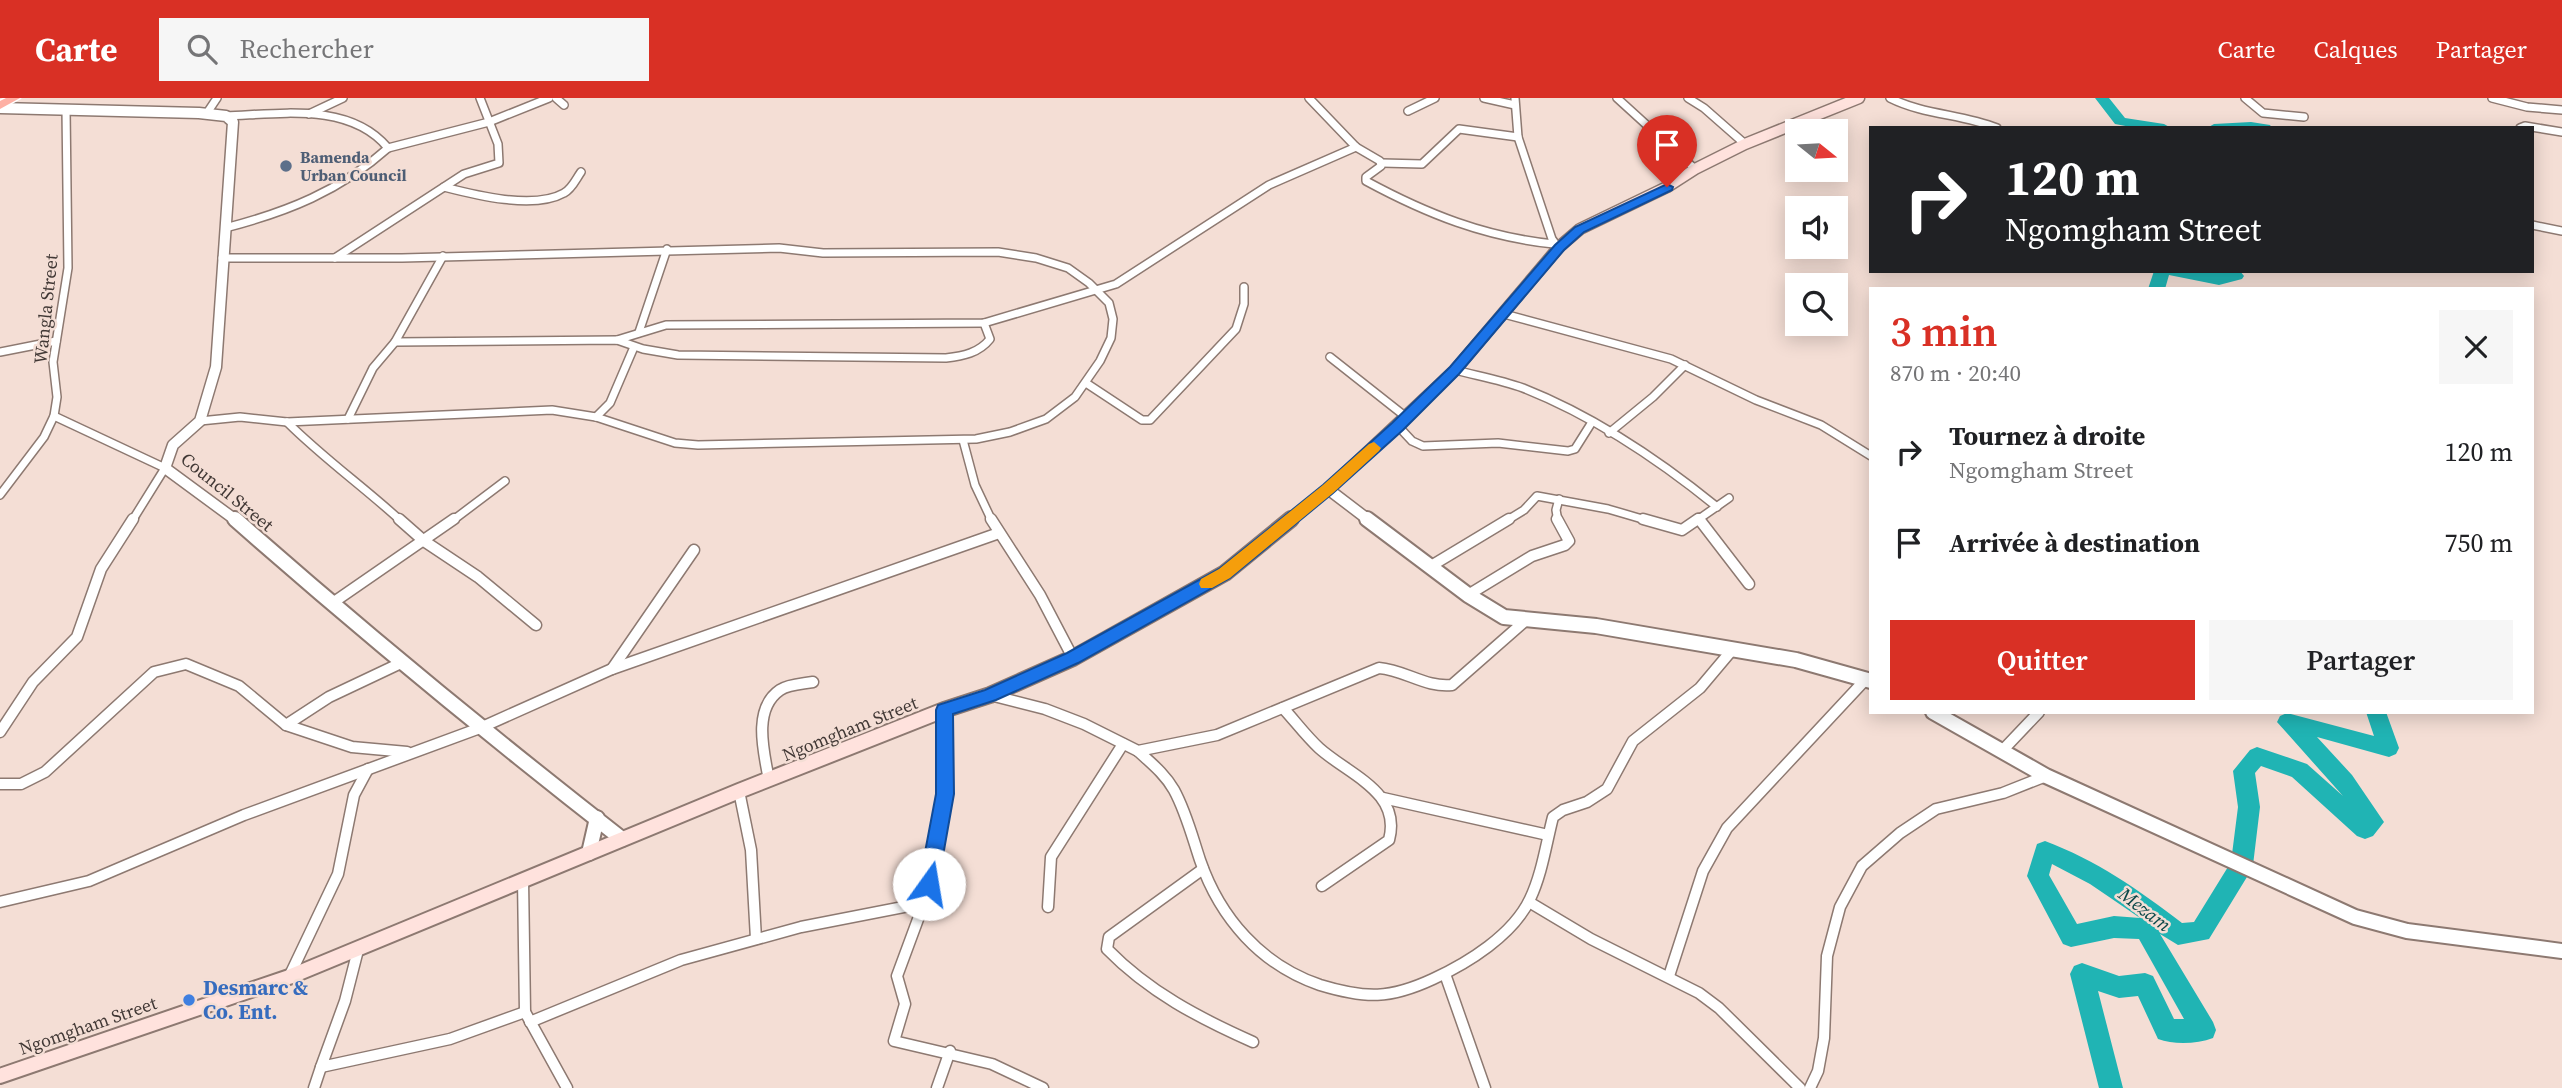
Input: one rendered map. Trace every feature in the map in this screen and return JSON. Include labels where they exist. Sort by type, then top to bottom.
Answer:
[{"type":"highway","points":[[0,107],[14,98]]},
{"type":"main road","name":"Ngomgham Street","points":[[0,1076],[289,977],[739,791],[944,710],[990,695],[1073,658],[1225,573],[1328,489],[1455,370],[1504,314],[1557,245],[1580,229],[1667,187],[1695,169],[1745,144],[1798,120],[1859,98]]},
{"type":"street","points":[[207,113],[217,98]]},
{"type":"street","points":[[307,115],[343,98]]},
{"type":"street","points":[[334,258],[464,174],[492,168],[499,163],[498,144],[480,98]]},
{"type":"street","points":[[225,228],[261,220],[319,197],[347,183],[388,148],[489,122],[549,98]]},
{"type":"street","points":[[556,98],[564,105]]},
{"type":"street","points":[[1309,98],[1356,147],[1382,163],[1422,164],[1459,129],[1518,137]]},
{"type":"street","points":[[1408,111],[1435,98]]},
{"type":"street","points":[[1382,163],[1366,177],[1366,181],[1414,208],[1482,233],[1557,245],[1518,137],[1515,101],[1484,98]]},
{"type":"street","points":[[1617,98],[1695,169]]},
{"type":"street","points":[[1688,98],[1704,108],[1745,144]]},
{"type":"street","points":[[1890,98],[1917,110],[1976,120],[1992,126]]},
{"type":"street","points":[[2245,98],[2249,104],[2268,114],[2284,118],[2304,117]]},
{"type":"street","points":[[2492,98],[2527,107],[2562,110]]},
{"type":"street","points":[[0,107],[207,113],[226,116],[307,115],[348,120],[366,127],[383,138],[388,148]]},
{"type":"street","name":"Wangla Street","points":[[0,495],[44,438],[54,416],[57,397],[53,362],[68,268],[66,109]]},
{"type":"street","points":[[222,258],[779,248],[823,253],[998,252],[1036,258],[1068,268],[1090,282],[1109,303],[1114,319],[1111,338],[1086,383],[1069,403],[1046,419],[1010,432],[963,440],[698,445],[675,443],[596,417],[552,410],[287,422],[240,417],[200,421],[216,367],[222,258],[234,131],[233,122],[226,116]]},
{"type":"street","points":[[2534,127],[2562,132]]},
{"type":"street","points":[[394,342],[617,340],[666,325],[726,323],[984,323],[1116,284],[1269,185],[1356,147]]},
{"type":"street","points":[[444,187],[489,198],[512,200],[555,196],[567,191],[582,172]]},
{"type":"street","points":[[2534,225],[2562,231]]},
{"type":"street","points":[[639,332],[667,250]]},
{"type":"street","points":[[348,419],[373,368],[394,342],[443,256]]},
{"type":"street","points":[[1086,383],[1142,421],[1150,420],[1236,329],[1244,304],[1244,287]]},
{"type":"street","points":[[1504,314],[1591,336],[1685,365],[1756,400],[1821,425],[1869,455]]},
{"type":"street","points":[[617,340],[678,355],[946,358],[973,352],[986,345],[990,339],[984,323]]},
{"type":"street","points":[[0,352],[56,341]]},
{"type":"street","points":[[596,417],[610,403],[634,346]]},
{"type":"street","points":[[1330,358],[1402,422],[1416,444],[1423,446],[1498,443],[1568,451],[1575,449],[1592,422]]},
{"type":"street","points":[[1609,433],[1653,397],[1685,365]]},
{"type":"street","points":[[1455,370],[1523,388],[1592,422],[1679,475],[1717,507]]},
{"type":"street","points":[[0,732],[33,682],[77,636],[101,569],[165,468],[54,416]]},
{"type":"street","name":"Council Street","points":[[200,421],[173,445],[165,468],[232,516],[331,604],[480,728],[622,839]]},
{"type":"street","points":[[287,422],[312,447],[355,479],[424,541],[478,577],[536,625]]},
{"type":"street","points":[[963,440],[967,468],[981,503],[1041,596],[1073,658]]},
{"type":"street","points":[[331,604],[424,541],[505,481]]},
{"type":"street","points":[[1328,489],[1468,595],[1504,617],[1596,626],[1796,660],[1868,680],[1727,828],[1703,871],[1669,976]]},
{"type":"street","points":[[1431,565],[1524,510],[1537,496],[1608,509],[1682,530],[1729,498]]},
{"type":"street","points":[[1468,595],[1532,556],[1569,541],[1554,510],[1559,499]]},
{"type":"street","points":[[1699,519],[1741,570],[1749,584]]},
{"type":"street","points":[[0,902],[89,881],[244,814],[480,728],[612,669],[999,533]]},
{"type":"street","points":[[612,669],[694,550]]},
{"type":"street","points":[[1138,751],[1217,735],[1380,668],[1395,668],[1436,686],[1452,685],[1525,621]]},
{"type":"street","points":[[990,695],[1022,702],[1084,724],[1138,751],[1172,787],[1182,806],[1203,869],[1222,908],[1244,937],[1269,962],[1310,982],[1347,992],[1394,995],[1445,974],[1483,949],[1529,902],[1557,813],[1587,802],[1607,789],[1633,741],[1700,688],[1732,650]]},
{"type":"street","points":[[286,725],[329,697],[403,662]]},
{"type":"street","points":[[0,783],[21,784],[45,772],[154,672],[186,664],[239,686],[286,725],[352,747],[409,752]]},
{"type":"street","points":[[769,779],[762,740],[763,719],[772,698],[777,691],[785,687],[813,682]]},
{"type":"street","points":[[1016,684],[1022,702]]},
{"type":"street","points":[[1283,708],[1320,749],[1383,798],[1395,817],[1394,830],[1389,840],[1322,886]]},
{"type":"street","points":[[944,710],[945,794],[937,847],[925,903],[897,976],[905,1004],[894,1041],[950,1051],[1000,1067],[1043,1088]]},
{"type":"street","points":[[1936,714],[2046,776],[2355,917],[2407,931],[2562,951]]},
{"type":"street","points":[[2001,752],[2037,714]]},
{"type":"street","points":[[1048,908],[1051,857],[1123,744]]},
{"type":"street","points":[[289,977],[338,874],[354,794],[368,769]]},
{"type":"street","points":[[1810,1088],[1818,1071],[1824,1038],[1828,956],[1840,907],[1862,866],[1900,833],[1936,809],[2003,793],[2046,776]]},
{"type":"street","points":[[343,780],[354,794]]},
{"type":"street","points":[[739,791],[751,850],[756,939]]},
{"type":"street","points":[[1383,798],[1548,835]]},
{"type":"street","points":[[589,853],[597,818]]},
{"type":"street","points":[[1203,869],[1109,937],[1107,949],[1126,970],[1152,989],[1207,1021],[1253,1042]]},
{"type":"street","points":[[523,880],[527,1017],[567,1088]]},
{"type":"street","points":[[1529,902],[1591,939],[1699,992],[1719,1008],[1800,1088]]},
{"type":"street","points":[[321,1067],[450,1039],[527,1017],[681,960],[756,939],[925,903]]},
{"type":"street","points":[[314,1088],[345,1001],[358,950]]},
{"type":"street","points":[[1445,974],[1485,1088]]},
{"type":"street","points":[[937,1088],[950,1051]]},
{"type":"waterway","name":"Mezam","points":[[2102,98],[2120,121],[2151,126]]},
{"type":"waterway","name":"Mezam","points":[[2158,287],[2162,273]]},
{"type":"waterway","name":"Mezam","points":[[2182,273],[2219,280],[2236,276],[2234,273]]},
{"type":"waterway","name":"Mezam","points":[[2111,1088],[2082,974],[2119,987],[2145,984],[2167,1031],[2204,1030],[2159,956],[2146,929],[2114,927],[2071,936],[2038,876],[2045,851],[2098,877],[2178,934],[2201,932],[2242,865],[2249,807],[2244,771],[2257,756],[2299,770],[2365,829],[2373,822],[2354,794],[2323,757],[2287,722],[2389,748],[2377,714]]},
{"type":"slow traffic","points":[[1207,584],[1225,573],[1374,448]]},
{"type":"place","name":"Bamenda Urban Council","points":[[286,166]]},
{"type":"place","name":"Desmarc & Co. Ent.","points":[[189,1000]]},
{"type":"route","points":[[929,884],[945,794],[944,710],[990,695],[1073,658],[1225,573],[1328,489],[1398,426],[1455,370],[1559,247],[1580,229],[1667,187]]}]
